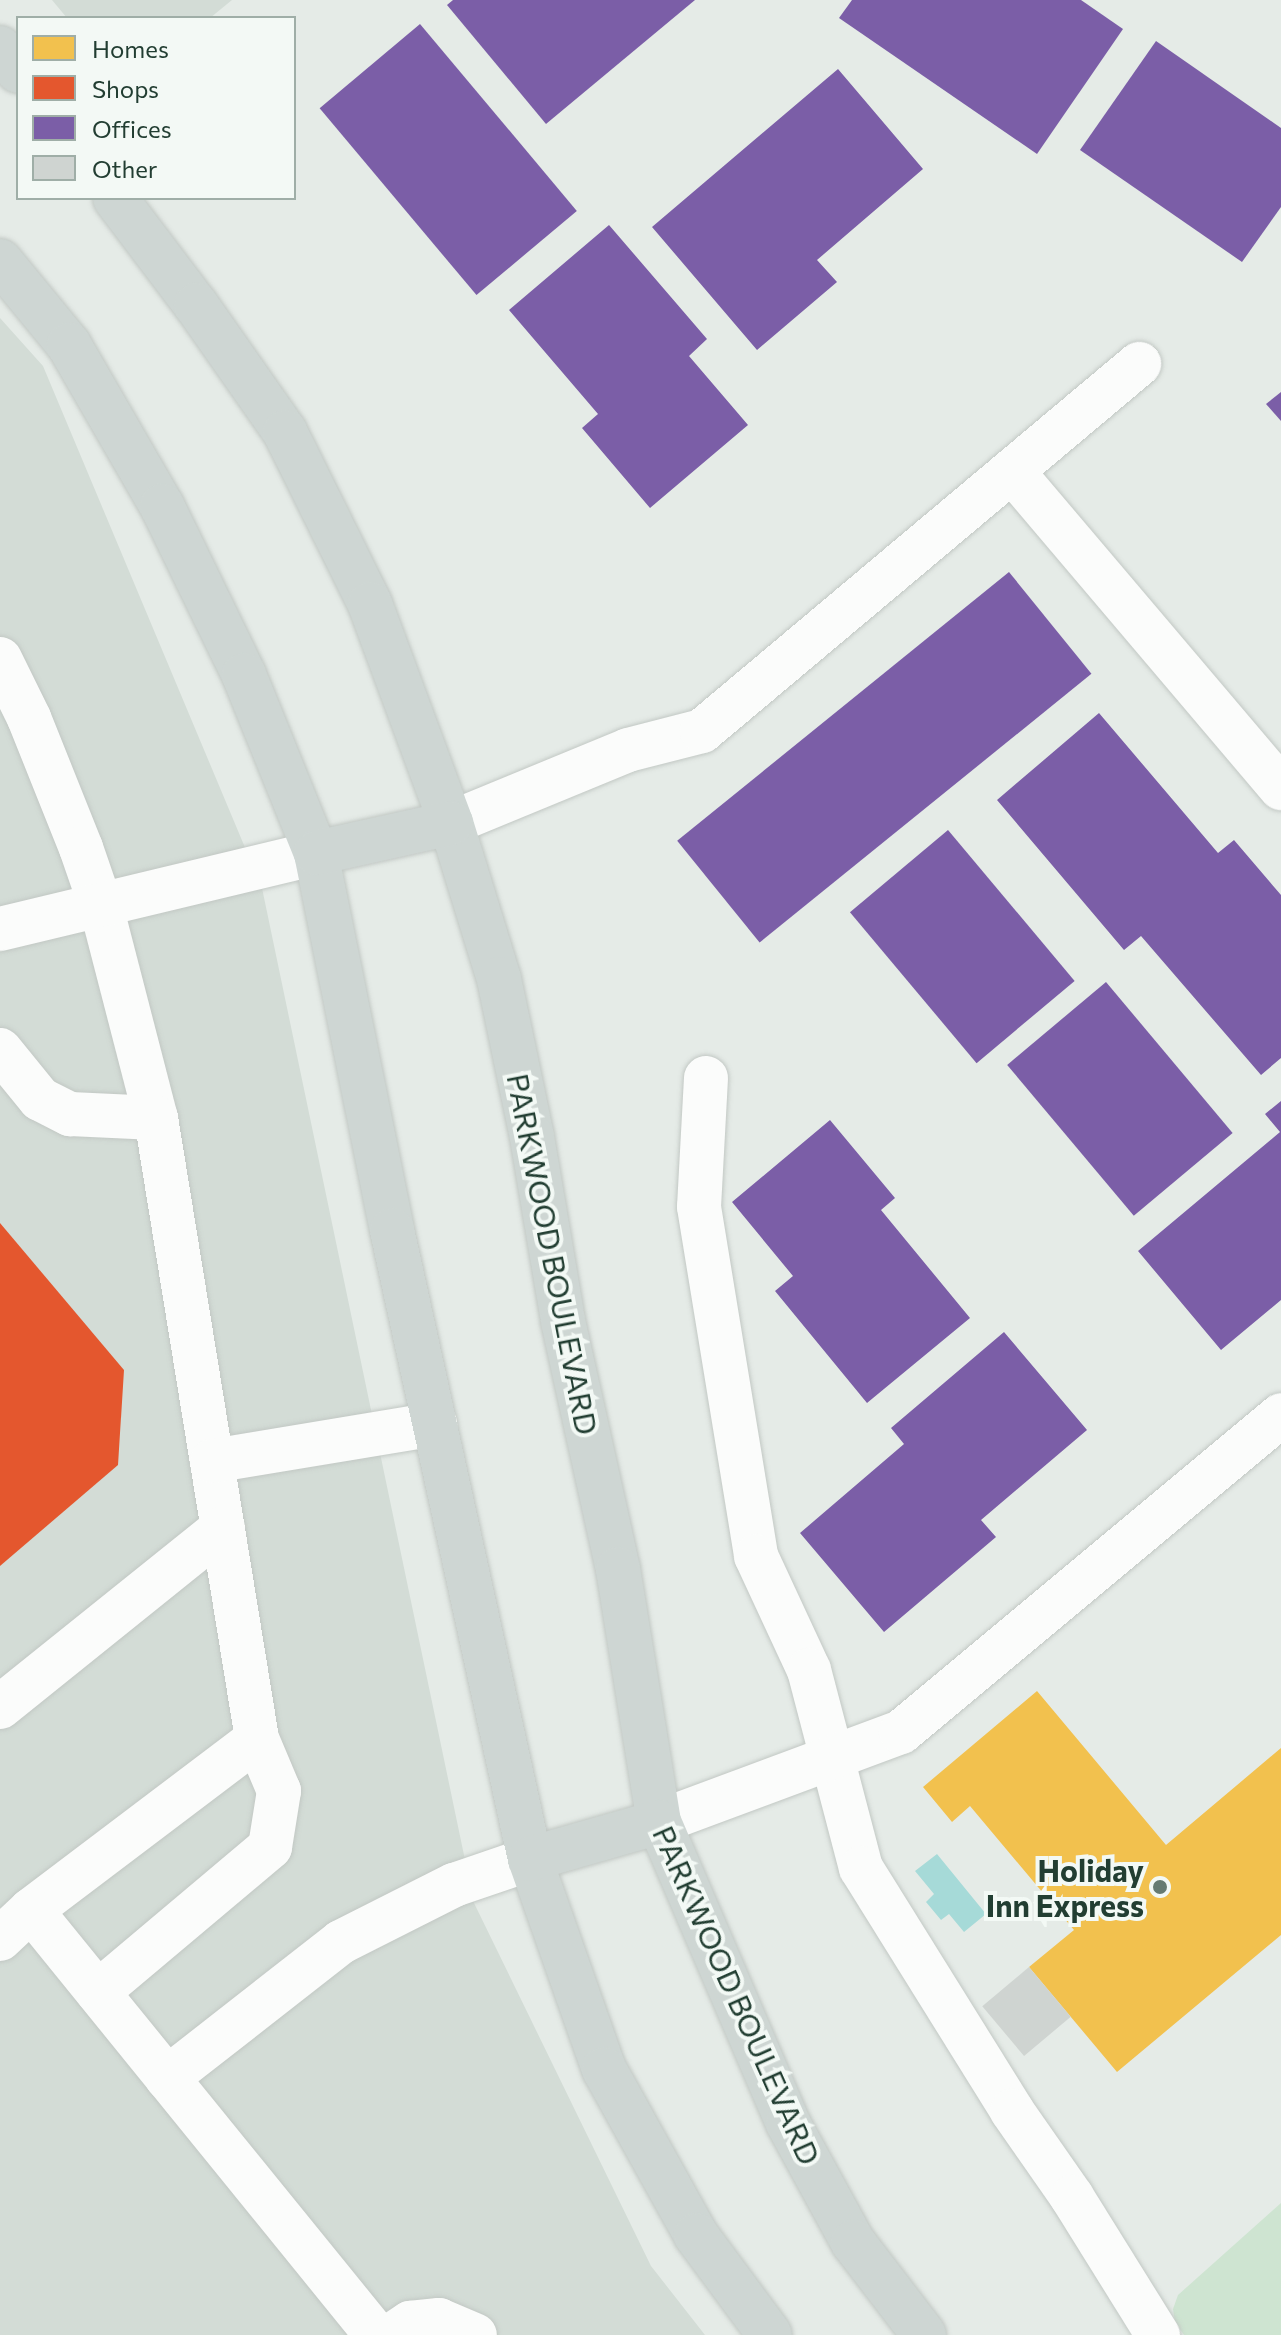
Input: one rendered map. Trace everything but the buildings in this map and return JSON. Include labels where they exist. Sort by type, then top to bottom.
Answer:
[{"type":"main road","points":[[0,48],[16,68]]},
{"type":"main road","name":"PARKWOOD BOULEVARD","points":[[117,200],[196,305],[285,432],[370,604],[451,823],[499,979],[532,1137],[563,1321],[618,1569],[659,1822],[788,2123],[853,2242],[924,2335]]},
{"type":"main road","points":[[0,261],[69,345],[162,506],[244,675],[316,853],[435,1424],[530,1859],[604,2069],[696,2235],[770,2335]]},
{"type":"main road","points":[[316,853],[451,823]]},
{"type":"main road","points":[[530,1859],[659,1822]]},
{"type":"lane","points":[[451,823],[628,750],[702,731],[1139,364]]},
{"type":"lane","points":[[1012,471],[1281,788]]},
{"type":"lane","points":[[0,659],[29,718],[101,906],[156,1118],[257,1739],[279,1791],[270,1847],[98,1992]]},
{"type":"lane","points":[[0,929],[316,853]]},
{"type":"lane","points":[[0,1050],[40,1099],[70,1114],[156,1118]]},
{"type":"lane","points":[[706,1078],[699,1207],[756,1556],[809,1670],[861,1868],[1012,2111],[1072,2197],[1158,2335]]},
{"type":"lane","points":[[659,1822],[901,1732],[1281,1415]]},
{"type":"lane","points":[[212,1461],[435,1424]]},
{"type":"lane","points":[[0,1707],[223,1528]]},
{"type":"lane","points":[[0,1939],[31,1910],[257,1739]]},
{"type":"lane","points":[[167,2078],[341,1942],[454,1885],[530,1859]]},
{"type":"lane","points":[[31,1910],[376,2335]]},
{"type":"lane","points":[[392,2335],[410,2323],[439,2320],[475,2335]]},
{"type":"shaded area","points":[[52,0],[232,0],[212,16],[65,16]]},
{"type":"shaded area","points":[[0,318],[43,366],[262,888],[474,1903],[651,2266],[705,2335],[0,2335]]},
{"type":"green space","points":[[1281,2203],[1281,2335],[1184,2335],[1175,2322],[1173,2309],[1178,2295]]},
{"type":"water","points":[[937,1854],[986,1914],[964,1932],[949,1914],[941,1920],[926,1902],[934,1894],[915,1871]]},
{"type":"place","name":"Holiday Inn Express","points":[[1160,1887]]}]
